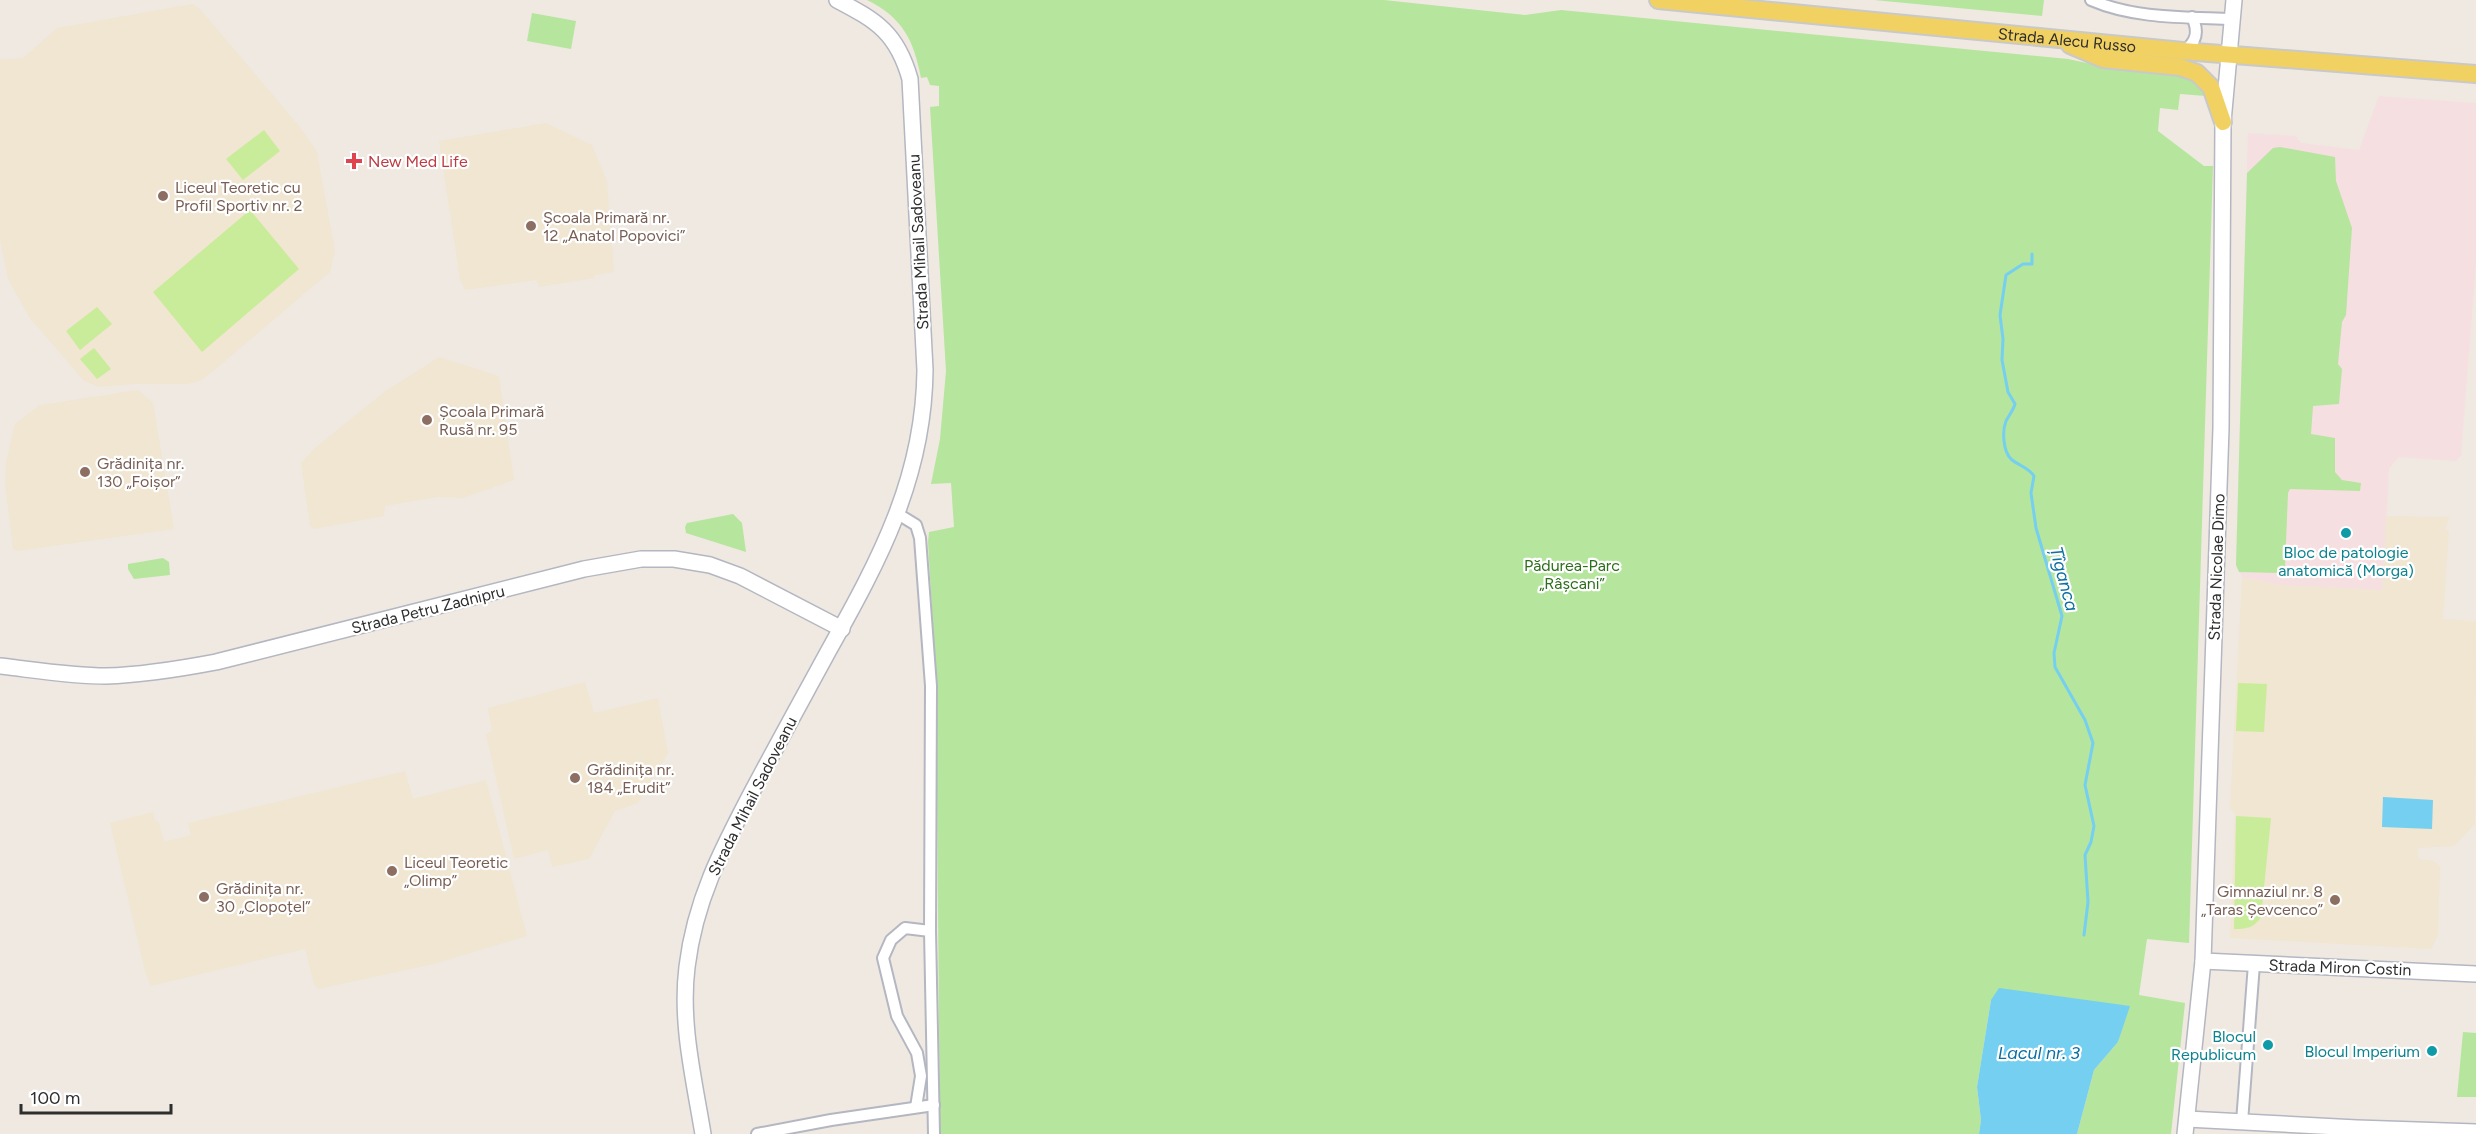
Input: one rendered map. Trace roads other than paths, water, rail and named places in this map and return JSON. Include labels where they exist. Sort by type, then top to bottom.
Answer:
[{"type":"main road","name":"Strada Mihail Sadoveanu","points":[[703,1134],[684,1012],[688,961],[699,908],[723,845],[877,563],[898,514],[919,440],[925,392],[910,79],[899,50],[884,28],[871,18],[837,0]]},
{"type":"main road","name":"Strada Alecu Russo","points":[[1658,0],[2183,51],[2476,74]]},
{"type":"main road","name":"Strada Nicolae Dimo","points":[[2186,1126],[2203,961],[2221,428],[2223,122],[2234,0]]},
{"type":"main road","points":[[2055,39],[2103,60],[2180,67],[2197,73],[2211,87],[2223,122]]},
{"type":"main road","name":"Strada Petru Zadnipru","points":[[0,666],[76,675],[106,676],[175,669],[216,662],[584,569],[641,559],[674,559],[725,569],[842,629]]},
{"type":"main road","name":"Strada Miron Costin","points":[[2203,961],[2476,974]]},
{"type":"main road","points":[[2186,1126],[2242,1122],[2476,1132]]},
{"type":"street","points":[[2091,0],[2133,13],[2232,19]]},
{"type":"street","points":[[2183,51],[2192,45],[2196,36],[2192,17]]},
{"type":"street","points":[[898,514],[915,525],[921,545],[931,686],[930,931],[934,1134]]},
{"type":"street","points":[[916,1107],[921,1076],[917,1053],[897,1016],[884,958],[891,940],[904,928],[930,931]]},
{"type":"street","points":[[2242,1122],[2254,964]]},
{"type":"street","points":[[757,1134],[831,1120],[934,1105]]},
{"type":"water","points":[[2383,797],[2433,800],[2432,829],[2382,827]]},
{"type":"water","name":"Lacul nr. 3","points":[[1999,988],[2130,1006],[2118,1042],[2094,1070],[2077,1134],[1979,1134],[1981,1120],[1977,1087],[1991,1000]]},
{"type":"waterway","name":"Țîganca","points":[[2032,254],[2032,264],[2023,264],[2006,275],[2000,315],[2003,339],[2002,360],[2008,392],[2015,404],[2006,421],[2004,441],[2011,459],[2034,476],[2031,493],[2036,528],[2062,616],[2054,653],[2055,667],[2085,720],[2093,743],[2085,785],[2094,826],[2091,842],[2085,855],[2088,902],[2084,935]]},
{"type":"place","name":"New Med Life","points":[[354,161]]},
{"type":"place","name":"Liceul Teoretic cu Profil Sportiv nr. 2","points":[[163,196]]},
{"type":"place","name":"Școala Primară nr. 12 „Anatol Popovici”","points":[[531,226]]},
{"type":"place","name":"Școala Primară Rusă nr. 95","points":[[427,420]]},
{"type":"place","name":"Grădinița nr. 130 „Foișor”","points":[[85,472]]},
{"type":"place","name":"Bloc de patologie anatomică (Morga)","points":[[2346,533]]},
{"type":"place","name":"Grădinița nr. 184 „Erudit”","points":[[575,778]]},
{"type":"place","name":"Liceul Teoretic „Olimp”","points":[[392,871]]},
{"type":"place","name":"Grădinița nr. 30 „Clopoțel”","points":[[204,897]]},
{"type":"place","name":"Gimnaziul nr. 8 „Taras Șevcenco”","points":[[2335,900]]},
{"type":"place","name":"Blocul Republicum","points":[[2268,1045]]},
{"type":"place","name":"Blocul Imperium","points":[[2432,1051]]},
{"type":"park label","name":"Pădurea-Parc „Râșcani”","points":[[1572,574]]}]
